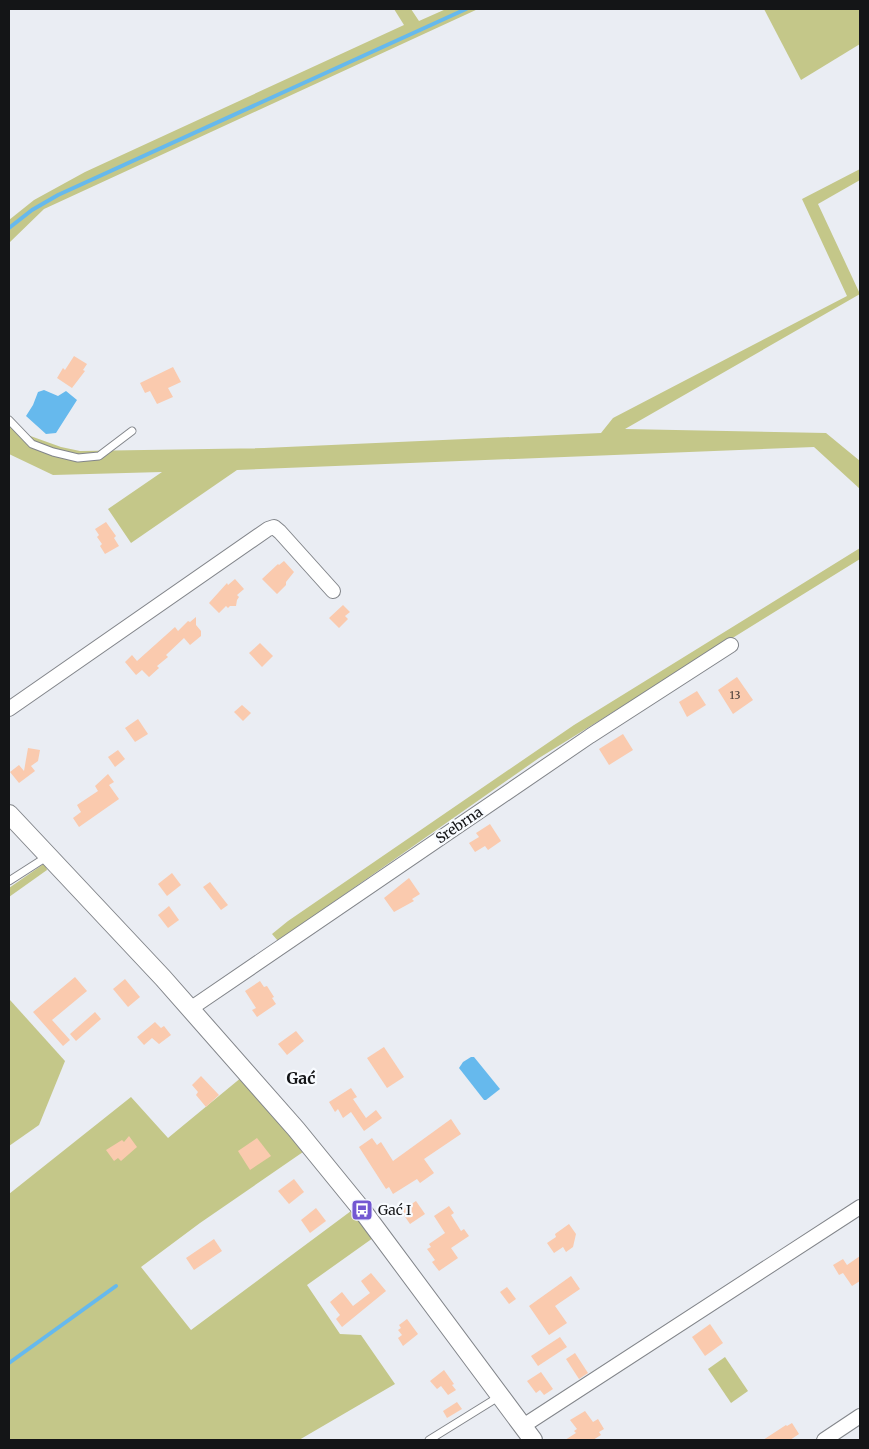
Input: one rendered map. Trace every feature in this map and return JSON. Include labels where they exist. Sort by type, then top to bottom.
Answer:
[{"type":"street","points":[[9,709],[268,529],[274,527],[280,532],[333,591]]},
{"type":"street","name":"Srebrna","points":[[190,1008],[590,736],[731,645]]},
{"type":"street","points":[[9,814],[190,1008],[296,1129],[362,1210],[528,1433],[860,1207]]},
{"type":"street","points":[[824,1440],[860,1416]]},
{"type":"lane","points":[[9,420],[32,444],[53,452],[78,458],[99,456],[132,431]]},
{"type":"lane","points":[[9,881],[49,856]]},
{"type":"lane","points":[[429,1440],[500,1395]]},
{"type":"green space","points":[[394,9],[411,9],[419,21],[446,9],[478,9],[44,209],[9,243],[9,220],[34,200],[85,172],[404,25]]},
{"type":"green space","points":[[764,9],[860,9],[860,44],[801,80]]},
{"type":"green space","points":[[860,169],[860,180],[818,204],[860,294],[625,429],[826,433],[860,461],[860,489],[814,447],[237,470],[131,543],[108,509],[162,472],[53,475],[9,454],[9,420],[22,433],[61,447],[80,451],[264,448],[601,433],[613,418],[847,296],[802,199]]},
{"type":"green space","points":[[860,548],[860,559],[539,758],[278,941],[272,934],[288,921],[574,725]]},
{"type":"green space","points":[[45,863],[47,870],[9,897],[9,888]]},
{"type":"green space","points":[[10,1000],[65,1061],[39,1125],[9,1146]]},
{"type":"green space","points":[[242,1077],[303,1152],[200,1223],[141,1267],[191,1330],[351,1211],[373,1238],[307,1285],[340,1334],[361,1335],[395,1384],[299,1440],[9,1440],[9,1194],[131,1097],[168,1138]]},
{"type":"green space","points":[[725,1357],[748,1391],[731,1403],[708,1369]]},
{"type":"water","points":[[44,390],[58,396],[66,391],[77,400],[56,433],[46,434],[26,416],[38,392]]},
{"type":"water","points":[[474,1057],[500,1089],[486,1100],[484,1100],[459,1068],[463,1062]]},
{"type":"building","points":[[74,356],[87,364],[83,370],[85,371],[72,388],[57,378]]},
{"type":"building","points":[[173,367],[181,382],[168,388],[173,397],[157,404],[150,391],[145,393],[140,383]]},
{"type":"building","points":[[106,522],[116,536],[114,538],[119,546],[105,554],[100,546],[102,544],[97,537],[99,535],[95,529]]},
{"type":"building","points":[[284,561],[294,572],[286,582],[286,585],[277,594],[262,579]]},
{"type":"building","points":[[235,579],[244,589],[237,595],[239,597],[236,606],[228,608],[226,606],[219,613],[209,603],[227,583],[228,585]]},
{"type":"building","points":[[343,605],[350,612],[345,616],[348,619],[339,628],[329,618]]},
{"type":"building","points":[[196,617],[196,625],[201,631],[201,636],[190,645],[184,638],[166,655],[168,657],[157,666],[159,668],[149,677],[142,670],[136,675],[125,662],[132,655],[137,661],[175,627],[178,631],[188,621],[190,622]]},
{"type":"building","points":[[260,643],[273,656],[262,667],[249,653]]},
{"type":"building","points":[[737,677],[753,700],[733,714],[718,690]]},
{"type":"building","points":[[697,691],[706,705],[687,717],[679,702]]},
{"type":"building","points":[[242,705],[251,713],[243,721],[234,712]]},
{"type":"building","points":[[138,719],[148,734],[135,742],[125,728]]},
{"type":"building","points":[[623,734],[633,750],[609,765],[599,749]]},
{"type":"building","points":[[28,748],[40,750],[38,761],[31,766],[35,771],[19,783],[10,772],[19,765],[24,771]]},
{"type":"building","points":[[118,750],[125,759],[115,767],[108,757]]},
{"type":"building","points":[[108,774],[114,782],[109,785],[119,799],[79,827],[73,818],[81,812],[77,805],[98,791],[95,786]]},
{"type":"building","points":[[490,824],[501,841],[488,850],[485,846],[475,852],[469,843],[479,837],[476,833]]},
{"type":"building","points":[[172,873],[181,885],[167,896],[158,884]]},
{"type":"building","points":[[409,878],[420,894],[412,899],[414,901],[394,912],[384,898]]},
{"type":"building","points":[[210,882],[228,905],[221,910],[203,887]]},
{"type":"building","points":[[169,906],[179,920],[168,928],[158,915]]},
{"type":"building","points":[[75,977],[87,991],[52,1020],[70,1040],[63,1046],[33,1012]]},
{"type":"building","points":[[125,979],[140,997],[128,1007],[113,989]]},
{"type":"building","points":[[260,981],[264,987],[267,986],[276,1004],[257,1017],[252,1010],[256,1008],[245,991]]},
{"type":"building","points":[[95,1012],[101,1019],[76,1041],[70,1034]]},
{"type":"building","points":[[155,1022],[161,1028],[164,1026],[171,1035],[159,1044],[152,1038],[144,1045],[137,1037]]},
{"type":"building","points":[[296,1031],[304,1041],[287,1055],[278,1044]]},
{"type":"building","points":[[384,1047],[404,1077],[387,1088],[367,1058]]},
{"type":"building","points":[[201,1076],[219,1095],[206,1107],[196,1095],[198,1092],[192,1085]]},
{"type":"building","points":[[351,1088],[357,1097],[353,1099],[366,1118],[376,1110],[382,1118],[364,1131],[351,1112],[343,1118],[338,1109],[335,1112],[329,1102]]},
{"type":"building","points":[[451,1119],[461,1134],[424,1159],[434,1173],[420,1183],[417,1179],[393,1194],[389,1187],[386,1189],[359,1147],[372,1138],[377,1145],[381,1142],[393,1161]]},
{"type":"building","points":[[129,1136],[137,1147],[121,1161],[118,1158],[114,1161],[106,1150],[122,1140],[124,1142]]},
{"type":"building","points":[[257,1138],[271,1156],[250,1170],[238,1151]]},
{"type":"building","points":[[294,1179],[304,1192],[289,1204],[278,1191]]},
{"type":"building","points":[[416,1201],[425,1214],[410,1224],[401,1211]]},
{"type":"building","points":[[449,1206],[454,1213],[451,1215],[461,1231],[464,1229],[469,1236],[451,1248],[458,1258],[439,1271],[432,1262],[435,1260],[427,1249],[431,1247],[429,1244],[445,1233],[434,1216]]},
{"type":"building","points":[[316,1208],[326,1221],[310,1233],[301,1220]]},
{"type":"building","points":[[569,1224],[576,1234],[573,1247],[566,1252],[563,1247],[554,1253],[547,1243],[556,1237],[555,1234]]},
{"type":"building","points":[[214,1239],[222,1251],[194,1270],[186,1258]]},
{"type":"building","points":[[860,1256],[860,1281],[852,1286],[843,1273],[839,1275],[833,1265],[843,1259],[847,1265]]},
{"type":"building","points":[[371,1273],[386,1291],[342,1327],[336,1319],[340,1315],[330,1302],[342,1292],[353,1306],[370,1293],[361,1281]]},
{"type":"building","points":[[571,1276],[580,1289],[555,1306],[567,1323],[549,1335],[529,1306]]},
{"type":"building","points":[[507,1287],[516,1299],[509,1304],[500,1292]]},
{"type":"building","points":[[407,1319],[418,1334],[403,1346],[398,1338],[402,1335],[398,1330],[401,1328],[399,1325]]},
{"type":"building","points":[[710,1324],[723,1343],[705,1356],[692,1337]]},
{"type":"building","points":[[560,1337],[567,1347],[538,1366],[531,1356]]},
{"type":"building","points":[[575,1353],[588,1373],[579,1379],[566,1359]]},
{"type":"building","points":[[444,1370],[456,1390],[448,1395],[441,1386],[437,1389],[430,1381]]},
{"type":"building","points":[[541,1372],[553,1389],[544,1395],[540,1390],[536,1393],[527,1381]]},
{"type":"building","points":[[457,1402],[462,1409],[447,1418],[443,1411]]},
{"type":"building","points":[[585,1411],[593,1422],[598,1419],[604,1429],[599,1432],[601,1435],[593,1440],[565,1440],[576,1433],[574,1431],[577,1429],[570,1420]]},
{"type":"building","points":[[792,1423],[799,1434],[790,1440],[763,1440],[786,1425]]},
{"type":"waterway","points":[[9,228],[32,210],[58,195],[466,9]]},
{"type":"waterway","points":[[9,1363],[116,1286]]},
{"type":"place","name":"Gać I","points":[[362,1210]]},
{"type":"district","name":"Gać","points":[[301,1078]]}]
